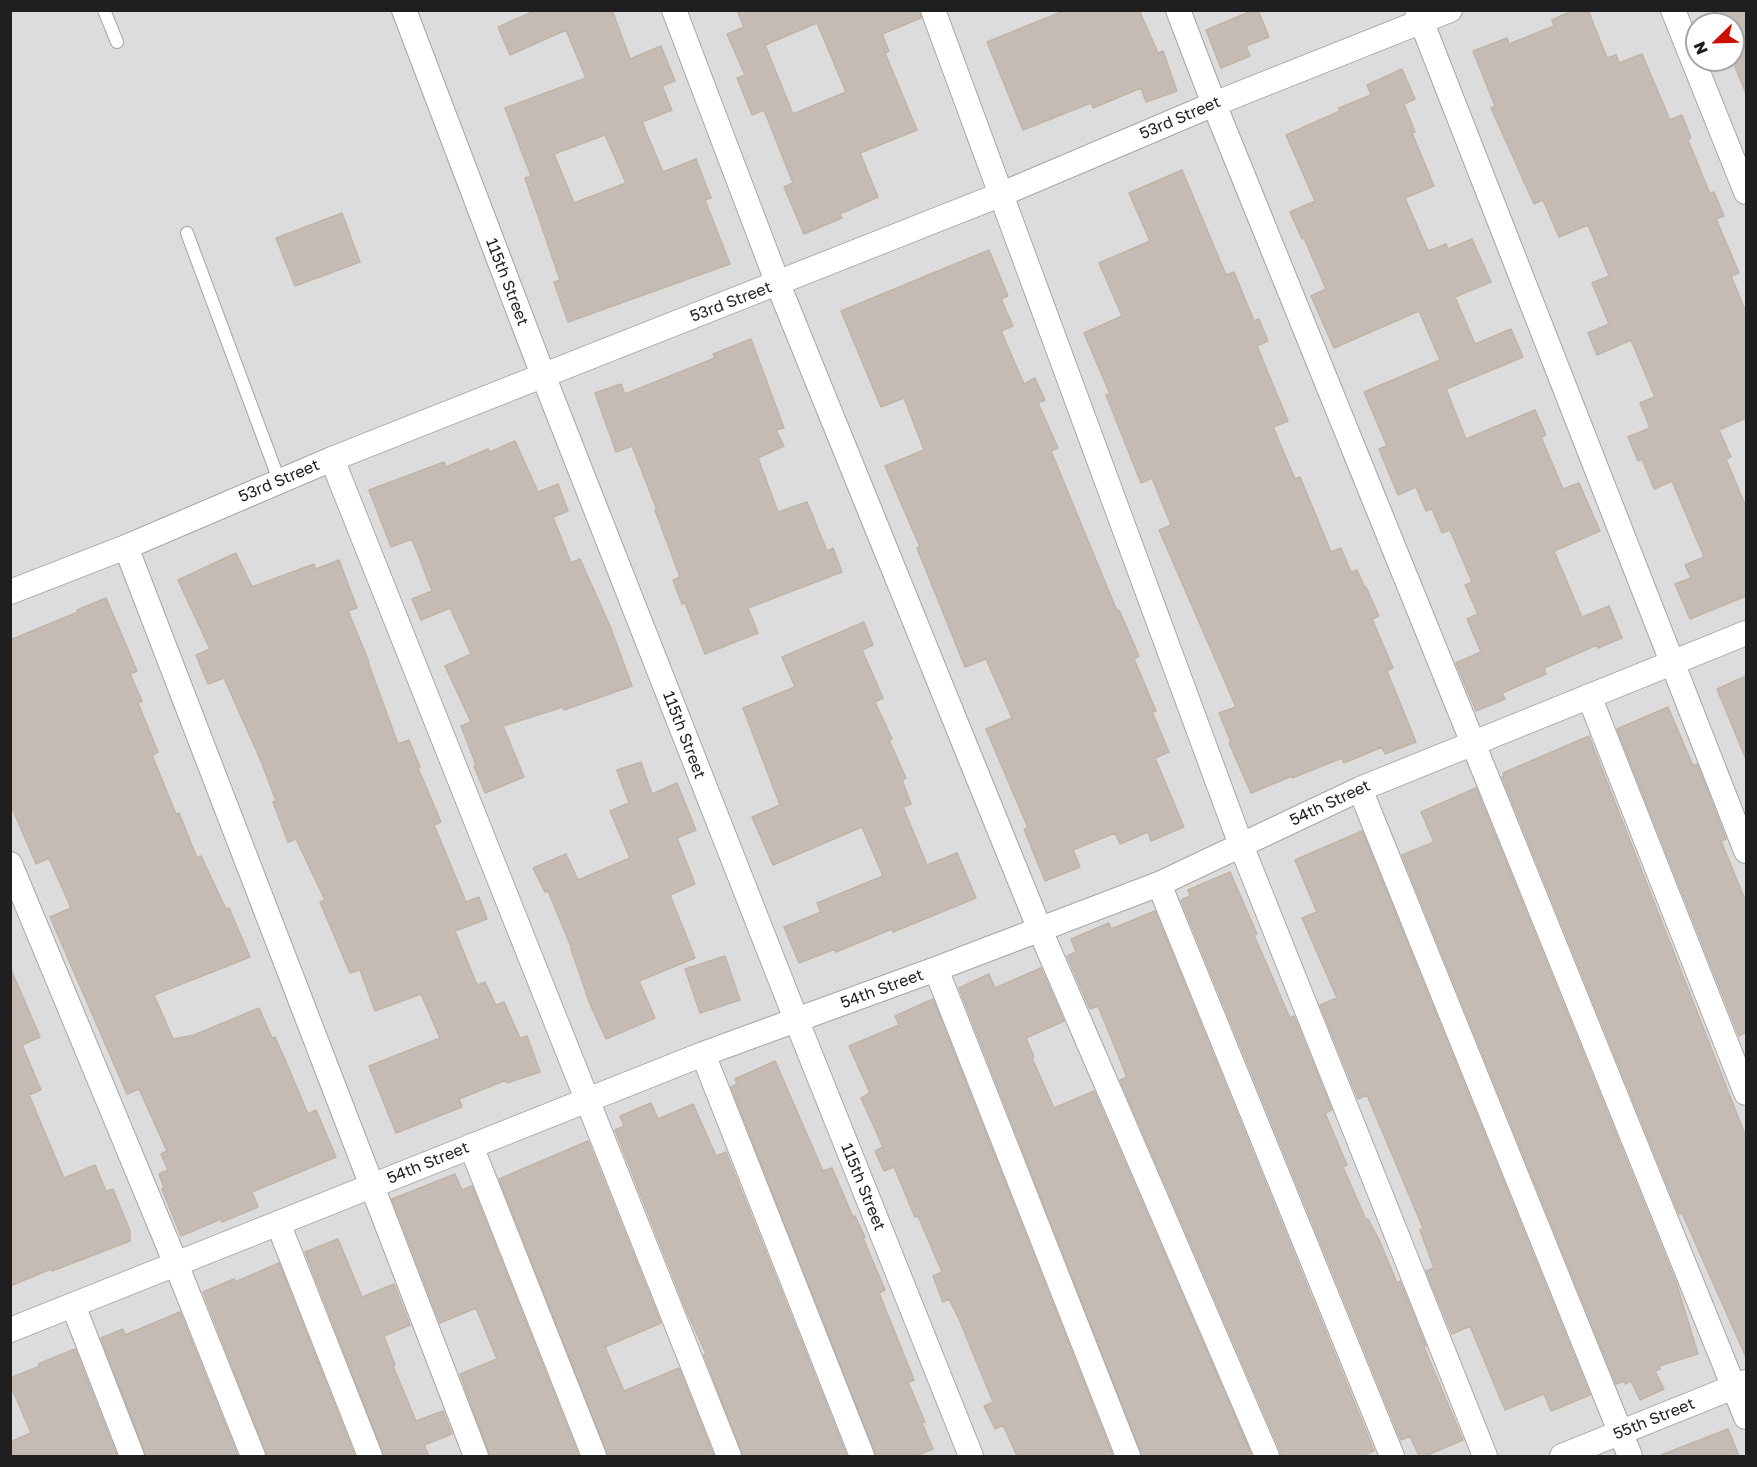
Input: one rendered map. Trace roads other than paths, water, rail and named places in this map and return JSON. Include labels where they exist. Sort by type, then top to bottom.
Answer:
[{"type":"street","name":"115th Street","points":[[404,10],[543,375],[796,1019],[971,1456]]},
{"type":"street","points":[[674,10],[778,284],[1040,930],[1268,1456]]},
{"type":"street","points":[[933,10],[1241,845],[1485,1456]]},
{"type":"street","points":[[1178,10],[1214,104],[1474,743],[1740,1384],[1746,1417]]},
{"type":"street","name":"53rd Street","points":[[10,592],[126,547],[279,480],[1002,194],[1419,16],[1450,10]]},
{"type":"street","points":[[1673,10],[1746,192]]},
{"type":"street","points":[[1419,16],[1746,851]]},
{"type":"street","points":[[332,459],[729,1456]]},
{"type":"street","points":[[126,547],[476,1456]]},
{"type":"street","name":"54th Street","points":[[10,1330],[586,1099],[1159,884],[1360,789],[1746,633]]},
{"type":"street","points":[[1589,696],[1746,1093]]},
{"type":"street","points":[[1360,789],[1630,1456]]},
{"type":"street","points":[[10,864],[253,1456]]},
{"type":"street","points":[[1159,884],[1392,1456]]},
{"type":"street","points":[[936,969],[1128,1456]]},
{"type":"street","points":[[703,1054],[862,1456]]},
{"type":"street","points":[[471,1146],[594,1456]]},
{"type":"street","points":[[278,1223],[370,1456]]},
{"type":"street","points":[[73,1305],[132,1456]]},
{"type":"street","name":"55th Street","points":[[1562,1456],[1740,1384]]},
{"type":"lane","points":[[104,10],[117,42]]},
{"type":"lane","points":[[187,233],[279,480]]}]
